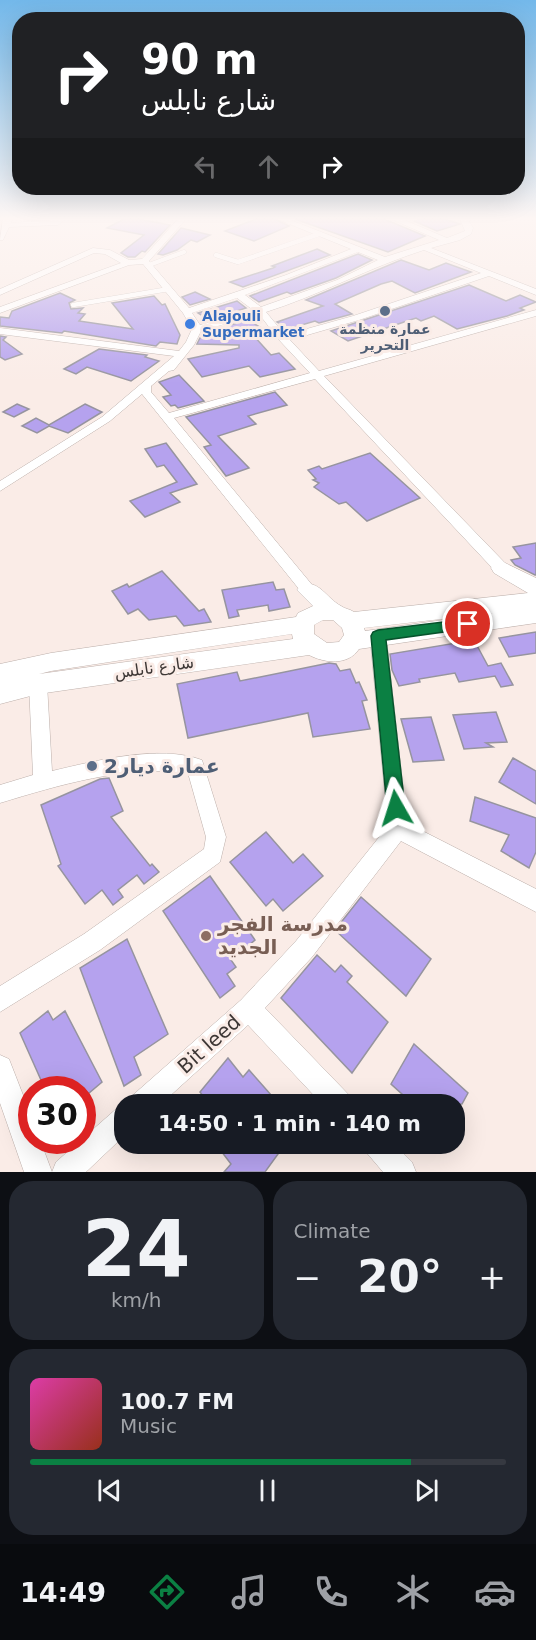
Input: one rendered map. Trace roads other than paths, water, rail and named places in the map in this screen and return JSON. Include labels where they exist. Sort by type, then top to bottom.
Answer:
[{"type":"main road","points":[[501,568],[536,588]]},
{"type":"main road","points":[[494,604],[503,585],[501,568]]},
{"type":"main road","points":[[308,590],[346,624],[349,646],[334,652],[317,650],[307,629],[308,590]]},
{"type":"main road","points":[[346,624],[536,600]]},
{"type":"main road","points":[[307,629],[320,612],[378,636],[536,615]]},
{"type":"main road","name":"شارع نابلس","points":[[0,674],[51,662],[307,629]]},
{"type":"main road","name":"شارع نابلس","points":[[0,694],[38,684],[307,629]]},
{"type":"street","points":[[0,292],[41,274]]},
{"type":"street","points":[[0,310],[99,274]]},
{"type":"street","points":[[156,274],[187,312],[197,329]]},
{"type":"street","points":[[187,312],[295,274]]},
{"type":"street","points":[[197,329],[261,311],[359,274]]},
{"type":"street","points":[[283,339],[356,318],[487,274],[536,292]]},
{"type":"street","points":[[274,282],[303,295]]},
{"type":"street","points":[[237,294],[261,311],[316,375],[501,568]]},
{"type":"street","points":[[166,417],[536,313]]},
{"type":"street","points":[[0,487],[6,477],[82,435],[153,386],[174,365],[177,357],[191,343],[197,329]]},
{"type":"street","points":[[0,331],[177,357]]},
{"type":"street","points":[[143,394],[166,417],[308,590]]},
{"type":"street","points":[[378,636],[398,829],[536,901]]},
{"type":"street","points":[[38,684],[43,780]]},
{"type":"street","points":[[0,794],[43,780],[145,763],[176,761],[195,765],[216,837],[213,855],[92,942],[0,1000]]},
{"type":"street","name":"Bit leed","points":[[153,1094],[249,1008],[304,949],[398,829]]},
{"type":"street","points":[[249,1008],[331,1094]]},
{"type":"street","points":[[0,1068],[38,1172]]},
{"type":"street","points":[[66,1172],[114,1128]]},
{"type":"street","points":[[385,1154],[402,1172]]},
{"type":"lane","points":[[74,305],[169,290]]},
{"type":"place","name":"عمارة منظمة التحرير","points":[[385,311]]},
{"type":"place","name":"Alajouli Supermarket","points":[[190,324]]},
{"type":"place","name":"عمارة ديار2","points":[[92,766]]},
{"type":"place","name":"مدرسة الفجر الجديد","points":[[206,936]]}]
